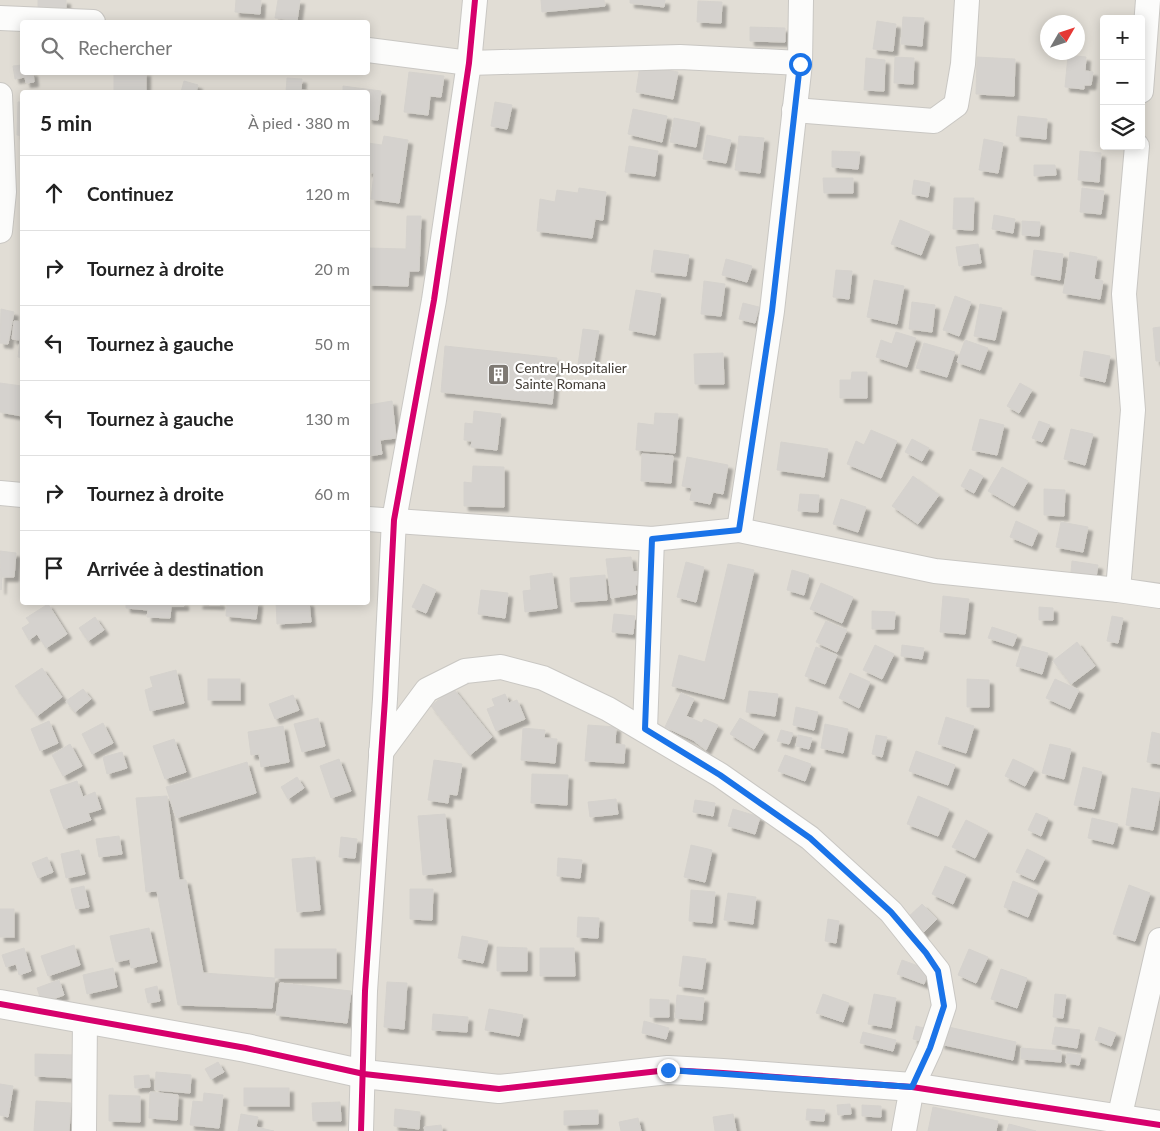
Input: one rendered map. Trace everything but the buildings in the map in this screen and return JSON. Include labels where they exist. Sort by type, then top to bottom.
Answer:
[{"type":"street","points":[[361,1131],[365,991],[394,520],[434,300],[469,63],[475,0]]},
{"type":"street","points":[[739,530],[772,311],[800,64],[801,0]]},
{"type":"street","points":[[794,110],[934,121],[956,105],[963,64],[967,0]]},
{"type":"street","points":[[1143,60],[1148,0]]},
{"type":"street","points":[[0,18],[46,20]]},
{"type":"street","points":[[370,50],[469,63],[680,57],[800,64]]},
{"type":"street","points":[[0,95],[4,192],[0,231]]},
{"type":"street","points":[[1118,590],[1133,410],[1124,294],[1136,150]]},
{"type":"street","points":[[0,493],[20,495]]},
{"type":"street","points":[[370,519],[562,535],[652,539],[739,530],[935,571],[1160,596]]},
{"type":"street","points":[[645,729],[652,539]]},
{"type":"street","points":[[381,752],[427,690],[465,671],[501,667],[543,678],[645,729],[720,775],[810,838],[891,912],[926,953],[938,971],[944,1006],[930,1048],[912,1087],[904,1131]]},
{"type":"street","points":[[1119,1119],[1160,940]]},
{"type":"street","points":[[0,1004],[246,1048],[364,1074],[500,1089],[668,1070],[912,1087],[1160,1125]]},
{"type":"street","points":[[84,1131],[85,1018]]},
{"type":"shaded area","points":[[0,0],[1160,0],[1160,1131],[0,1131]]},
{"type":"cycle path","points":[[361,1131],[365,991],[385,699],[394,520],[434,300],[469,63],[475,0]]},
{"type":"cycle path","points":[[0,1004],[246,1048],[364,1074],[499,1089],[668,1070],[912,1087],[1160,1125]]},
{"type":"place","name":"Centre Hospitalier Sainte Romana","points":[[499,375]]},
{"type":"route","points":[[668,1070],[912,1087],[930,1048],[944,1006],[938,971],[926,953],[891,912],[810,838],[720,775],[645,729],[652,539],[739,530],[772,311],[800,64]]}]
